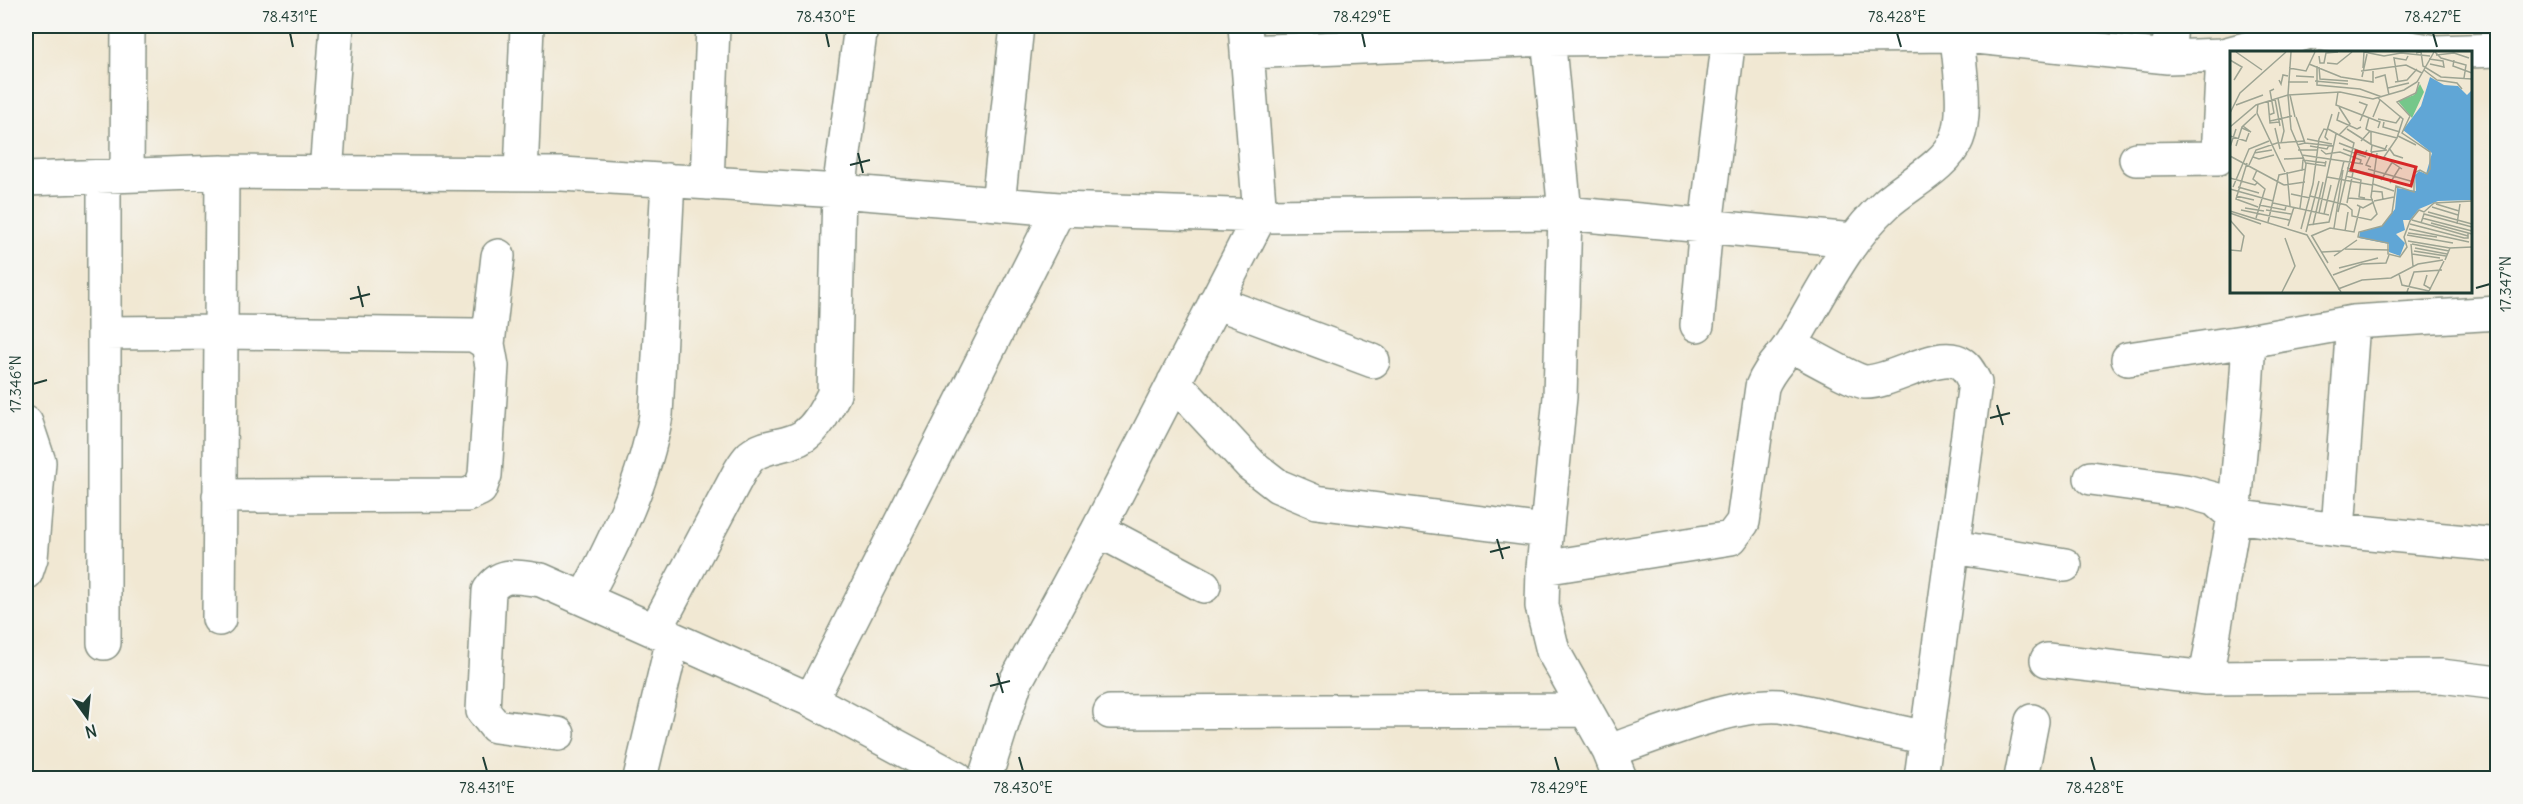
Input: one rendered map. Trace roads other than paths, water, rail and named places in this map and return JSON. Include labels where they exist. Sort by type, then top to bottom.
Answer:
[{"type":"street","points":[[104,643],[104,333],[128,26]]},
{"type":"street","points":[[326,173],[337,26]]},
{"type":"street","points":[[521,174],[526,26]]},
{"type":"street","points":[[707,183],[713,26]]},
{"type":"street","points":[[640,778],[664,635],[740,471],[750,457],[805,435],[819,421],[834,394],[839,191],[861,26]]},
{"type":"street","points":[[998,204],[1017,26]]},
{"type":"street","points":[[1548,32],[1564,213],[1560,398],[1546,531],[1542,606],[1553,651],[1614,765],[1739,709],[1761,705],[1780,706],[1927,738]]},
{"type":"street","points":[[985,778],[1015,683],[1098,530],[1260,216],[1246,39],[1548,32],[1729,37],[1957,35],[2170,41],[2223,55],[2230,53]]},
{"type":"street","points":[[2238,51],[2310,32],[2430,51]]},
{"type":"street","points":[[1543,568],[1731,538],[1743,522],[1762,387],[1766,374],[1790,345],[1853,240],[1887,203],[1940,162],[1957,140],[1962,111],[1957,35]]},
{"type":"street","points":[[1697,325],[1706,226],[1729,37]]},
{"type":"street","points":[[2467,51],[2498,50]]},
{"type":"street","points":[[2136,159],[2218,158],[2223,55]]},
{"type":"street","points":[[219,619],[222,172]]},
{"type":"street","points":[[26,179],[222,172],[562,174],[839,191],[1059,209],[1260,216],[1564,213],[1853,240]]},
{"type":"street","points":[[584,599],[611,549],[651,445],[656,415],[668,180]]},
{"type":"street","points":[[811,700],[1059,209]]},
{"type":"street","points":[[219,496],[466,495],[480,489],[485,475],[492,366],[488,344],[498,256]]},
{"type":"street","points":[[1215,302],[1373,361]]},
{"type":"street","points":[[2128,359],[2249,341],[2353,322],[2498,314]]},
{"type":"street","points":[[2338,530],[2353,322]]},
{"type":"street","points":[[104,333],[474,335],[488,344]]},
{"type":"street","points":[[2206,678],[2234,516],[2249,341]]},
{"type":"street","points":[[1790,345],[1862,382],[1878,381],[1932,362],[1953,360],[1964,365],[1975,383],[1921,778]]},
{"type":"street","points":[[1174,382],[1251,465],[1278,486],[1316,502],[1546,531]]},
{"type":"street","points":[[26,423],[39,462],[31,558],[26,573]]},
{"type":"street","points":[[2091,478],[2185,491],[2214,499],[2234,516],[2338,530],[2498,545]]},
{"type":"street","points":[[1098,530],[1204,586]]},
{"type":"street","points":[[1953,547],[2065,565]]},
{"type":"street","points":[[558,734],[495,726],[483,711],[489,591],[496,581],[507,576],[541,580],[811,700],[956,778]]},
{"type":"street","points":[[2047,660],[2206,678],[2441,676],[2498,683]]},
{"type":"street","points":[[1110,712],[1586,710]]},
{"type":"street","points":[[2021,778],[2032,722]]}]
